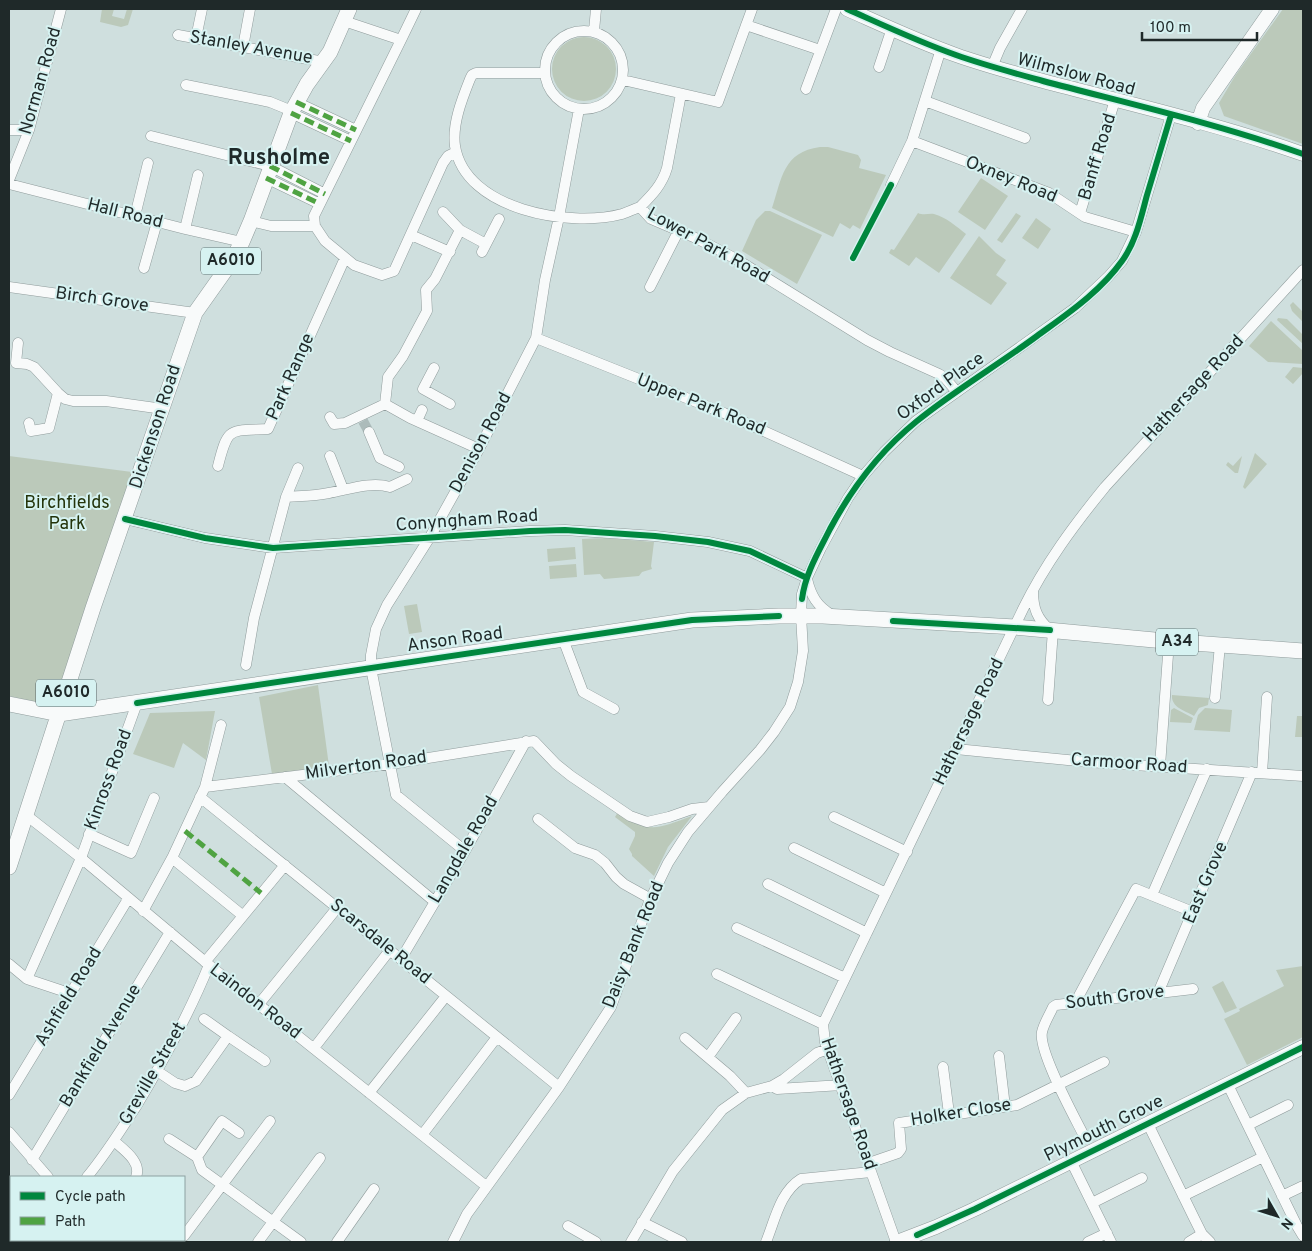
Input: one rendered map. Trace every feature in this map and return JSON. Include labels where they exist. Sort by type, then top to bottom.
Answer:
[{"type":"highway","name":"Dickenson Road","points":[[9,867],[93,608],[195,313],[242,242],[252,221],[268,172],[293,109],[324,62],[346,15]]},
{"type":"highway","name":"Anson Road","points":[[59,714],[692,620],[801,615],[1015,627]]},
{"type":"highway","name":"A34","points":[[1015,627],[1303,651]]},
{"type":"highway","name":"A34","points":[[9,704],[59,714]]},
{"type":"main road","name":"Wilmslow Road","points":[[845,9],[942,49],[992,67],[1198,122],[1303,154]]},
{"type":"main road","points":[[1198,122],[1203,108],[1266,11]]},
{"type":"main road","points":[[1216,90],[1212,107],[1219,128]]},
{"type":"main road","name":"Plymouth Grove","points":[[897,1242],[967,1213],[1303,1048]]},
{"type":"street","name":"Norman Road","points":[[9,180],[29,130],[61,9]]},
{"type":"street","points":[[196,38],[202,9]]},
{"type":"street","points":[[243,47],[250,9]]},
{"type":"street","points":[[416,9],[314,216],[315,226],[325,241],[354,265],[382,274],[394,271],[443,163],[448,156],[456,152],[454,135],[457,119],[472,75],[476,73],[545,73]]},
{"type":"street","points":[[594,31],[596,9]]},
{"type":"street","points":[[623,80],[716,102],[720,100],[752,9]]},
{"type":"street","points":[[806,89],[820,50],[845,9]]},
{"type":"street","points":[[992,67],[1000,48],[1022,9]]},
{"type":"street","points":[[346,15],[401,40]]},
{"type":"street","points":[[746,25],[820,50]]},
{"type":"street","points":[[879,67],[892,28]]},
{"type":"street","points":[[594,31],[616,46],[621,56],[623,80],[620,89],[608,102],[589,109],[579,109],[564,103],[556,97],[546,82],[545,73],[545,61],[549,52],[559,40],[575,32],[594,31]]},
{"type":"street","name":"Stanley Avenue","points":[[178,35],[324,62]]},
{"type":"street","points":[[890,185],[912,141],[942,49]]},
{"type":"street","points":[[186,85],[270,102],[356,130]]},
{"type":"street","points":[[640,207],[652,196],[664,179],[681,94]]},
{"type":"street","name":"Banff Road","points":[[1080,213],[1115,100]]},
{"type":"street","points":[[925,101],[1025,138]]},
{"type":"street","points":[[293,109],[350,141]]},
{"type":"street","name":"Denison Road","points":[[465,851],[396,795],[371,655],[376,629],[393,595],[430,537],[479,449],[536,338],[545,280],[579,109]]},
{"type":"street","name":"Oxford Place","points":[[801,615],[802,594],[807,578],[833,524],[863,476],[916,421],[1088,297],[1122,261],[1136,232],[1171,115]]},
{"type":"street","points":[[9,130],[29,130]]},
{"type":"street","points":[[151,136],[268,172],[325,194]]},
{"type":"street","name":"Oxney Road","points":[[912,141],[1048,192],[1085,216],[1136,232]]},
{"type":"street","name":"Lower Park Road","points":[[456,152],[464,170],[489,194],[521,209],[559,217],[602,217],[622,214],[640,207],[651,219],[679,230],[736,259],[867,340],[946,378],[957,392]]},
{"type":"street","points":[[134,216],[148,163]]},
{"type":"street","points":[[268,172],[320,204]]},
{"type":"street","points":[[185,229],[198,176]]},
{"type":"street","name":"Hall Road","points":[[9,184],[242,242]]},
{"type":"street","points":[[443,212],[460,230],[484,248],[499,219]]},
{"type":"street","points":[[252,221],[271,226],[315,226]]},
{"type":"street","points":[[144,268],[157,222]]},
{"type":"street","points":[[385,404],[388,377],[403,356],[427,311],[426,290],[450,252],[460,230]]},
{"type":"street","points":[[650,287],[679,230]]},
{"type":"street","points":[[411,235],[450,252]]},
{"type":"street","name":"Park Range","points":[[218,466],[225,439],[234,431],[268,429],[344,258]]},
{"type":"street","name":"Hathersage Road","points":[[897,1242],[828,1049],[823,1024],[1033,590],[1066,537],[1105,487],[1303,270]]},
{"type":"street","name":"Birch Grove","points":[[9,287],[195,313]]},
{"type":"street","name":"Upper Park Road","points":[[536,338],[724,413],[863,476]]},
{"type":"street","points":[[18,344],[16,363],[34,367],[65,398],[73,401],[106,401],[163,409]]},
{"type":"street","points":[[434,368],[423,389],[450,404]]},
{"type":"street","points":[[29,423],[31,431],[49,428],[58,393]]},
{"type":"street","points":[[417,421],[431,393]]},
{"type":"street","points":[[330,418],[334,424],[345,423],[362,418],[385,404]]},
{"type":"street","points":[[385,404],[417,421],[479,449]]},
{"type":"street","points":[[369,432],[380,458],[399,467]]},
{"type":"street","points":[[330,456],[343,489]]},
{"type":"street","points":[[246,665],[254,618],[286,497],[298,468]]},
{"type":"street","points":[[286,497],[382,485],[390,487],[408,479]]},
{"type":"street","name":"Conyngham Road","points":[[125,518],[205,538],[273,548],[565,530],[667,537],[708,542],[750,551],[807,578]]},
{"type":"street","points":[[807,578],[814,600],[824,610],[836,617]]},
{"type":"street","points":[[1033,590],[1033,601],[1038,618],[1052,630],[1048,700]]},
{"type":"street","name":"Daisy Bank Road","points":[[453,1242],[467,1214],[559,1087],[611,1007],[650,899],[673,855],[688,832],[760,750],[790,707],[798,682],[803,651],[801,615]]},
{"type":"street","points":[[563,639],[583,692],[614,709]]},
{"type":"street","points":[[1160,766],[1169,641]]},
{"type":"street","points":[[1214,698],[1220,645]]},
{"type":"street","name":"East Grove","points":[[1158,993],[1257,772],[1268,697]]},
{"type":"street","name":"Kinross Road","points":[[27,979],[82,858],[136,702]]},
{"type":"street","points":[[143,911],[172,858],[203,792],[221,725]]},
{"type":"street","points":[[526,741],[534,741],[556,764],[571,776],[630,816],[647,822],[669,818],[692,809],[709,807]]},
{"type":"street","name":"Milverton Road","points":[[203,792],[286,777],[391,764],[526,741]]},
{"type":"street","name":"Langdale Road","points":[[401,959],[465,851],[526,741]]},
{"type":"street","name":"Carmoor Road","points":[[956,749],[1088,762],[1303,776]]},
{"type":"street","points":[[1152,895],[1207,769]]},
{"type":"street","points":[[286,777],[435,902]]},
{"type":"street","name":"Scarsdale Road","points":[[203,792],[284,865],[559,1087]]},
{"type":"street","points":[[89,834],[131,853],[154,798]]},
{"type":"street","name":"Laindon Road","points":[[26,815],[82,858],[128,899],[207,964],[486,1186]]},
{"type":"street","points":[[834,817],[906,852]]},
{"type":"street","points":[[538,819],[575,848],[595,855],[605,862],[624,884],[650,899]]},
{"type":"street","points":[[794,848],[886,893]]},
{"type":"street","points":[[172,858],[242,915]]},
{"type":"street","name":"Greville Street","points":[[88,1176],[114,1141],[157,1071],[195,1000],[207,964],[242,915],[284,865]]},
{"type":"street","points":[[768,884],[867,933]]},
{"type":"street","points":[[1075,1003],[1136,889],[1193,912]]},
{"type":"street","name":"Ashfield Road","points":[[9,1095],[128,899]]},
{"type":"street","points":[[259,1004],[338,908]]},
{"type":"street","points":[[737,928],[845,978]]},
{"type":"street","name":"Bankfield Avenue","points":[[32,1160],[170,932]]},
{"type":"street","points":[[314,1048],[390,950]]},
{"type":"street","points":[[9,964],[27,979],[72,994]]},
{"type":"street","points":[[717,974],[823,1024]]},
{"type":"street","name":"South Grove","points":[[1059,1084],[1046,1057],[1042,1039],[1042,1031],[1056,1005],[1193,989]]},
{"type":"street","points":[[370,1092],[446,996]]},
{"type":"street","points":[[708,1057],[736,1018]]},
{"type":"street","points":[[204,1019],[265,1061]]},
{"type":"street","points":[[157,1071],[180,1085],[185,1086],[196,1081],[228,1036]]},
{"type":"street","points":[[422,1135],[497,1037]]},
{"type":"street","points":[[685,1038],[730,1076],[746,1093]]},
{"type":"street","points":[[630,1242],[673,1171],[722,1110],[746,1093],[772,1086],[784,1079],[816,1053],[828,1049]]},
{"type":"street","points":[[998,1056],[1005,1106]]},
{"type":"street","name":"Holker Close","points":[[870,1168],[901,1149],[899,1123],[1016,1105],[1104,1062]]},
{"type":"street","points":[[943,1066],[949,1114]]},
{"type":"street","points":[[1059,1084],[1084,1136]]},
{"type":"street","points":[[772,1086],[777,1089],[842,1085]]},
{"type":"street","points":[[1228,1085],[1303,1236]]},
{"type":"street","points":[[1248,1125],[1288,1105]]},
{"type":"street","points":[[197,1157],[219,1119],[240,1133]]},
{"type":"street","points":[[185,1235],[270,1120]]},
{"type":"street","points":[[1148,1124],[1202,1234],[1210,1242]]},
{"type":"street","points":[[9,1132],[47,1176]]},
{"type":"street","points":[[169,1138],[197,1157],[202,1170],[301,1242]]},
{"type":"street","points":[[114,1141],[136,1163],[136,1176]]},
{"type":"street","points":[[1183,1196],[1263,1157]]},
{"type":"street","points":[[258,1242],[320,1158]]},
{"type":"street","points":[[1071,1161],[1109,1238],[1088,1242]]},
{"type":"street","points":[[766,1242],[786,1193],[792,1185],[801,1179],[870,1168]]},
{"type":"street","points":[[1092,1203],[1142,1178]]},
{"type":"street","points":[[1282,1196],[1303,1186]]},
{"type":"street","points":[[337,1242],[374,1189]]},
{"type":"street","points":[[642,1222],[682,1242]]},
{"type":"street","points":[[568,1226],[596,1242]]},
{"type":"street","points":[[1189,1242],[1202,1234]]},
{"type":"street","points":[[21,1242],[26,1241]]},
{"type":"green space","points":[[102,9],[114,9],[112,16],[124,19],[127,9],[133,9],[128,25],[121,27],[100,22]]},
{"type":"green space","points":[[1283,9],[1303,9],[1303,144],[1224,116],[1219,103],[1235,76]]},
{"type":"green space","points":[[578,37],[590,37],[607,46],[614,57],[616,69],[614,81],[607,92],[590,101],[578,101],[566,96],[557,87],[552,75],[552,63],[557,51],[566,42]]},
{"type":"green space","points":[[820,147],[828,147],[858,155],[861,160],[859,168],[886,175],[860,229],[853,225],[850,229],[840,223],[833,237],[772,208],[782,177],[791,161],[798,154]]},
{"type":"green space","points":[[981,178],[1008,196],[985,230],[958,212]]},
{"type":"green space","points":[[765,211],[770,211],[822,235],[797,284],[742,251],[756,220]]},
{"type":"green space","points":[[918,213],[934,214],[943,217],[966,234],[939,273],[916,257],[909,266],[889,253],[891,249],[894,250]]},
{"type":"green space","points":[[1016,213],[1021,216],[1002,243],[997,240]]},
{"type":"green space","points":[[1036,218],[1051,229],[1038,249],[1022,238]]},
{"type":"green space","points":[[979,236],[1006,260],[996,275],[1007,283],[991,305],[950,278]]},
{"type":"green space","points":[[1293,302],[1303,312],[1303,322],[1292,311],[1290,305]]},
{"type":"green space","points":[[1278,318],[1287,319],[1303,335],[1303,344],[1277,320]]},
{"type":"green space","points":[[1271,321],[1303,351],[1303,364],[1268,362],[1249,346]]},
{"type":"green space","points":[[1293,367],[1303,368],[1303,373],[1293,384],[1285,377]]},
{"type":"green space","points":[[1255,453],[1267,464],[1245,489],[1243,487]]},
{"type":"green space","name":"Birchfields Park","points":[[9,456],[132,472],[56,698],[46,704],[9,696]]},
{"type":"green space","points":[[1242,456],[1238,473],[1235,473],[1226,465],[1228,462],[1233,466]]},
{"type":"green space","points":[[605,538],[654,542],[652,569],[642,572],[639,576],[604,579],[600,574],[584,575],[582,539]]},
{"type":"green space","points":[[575,547],[576,559],[548,562],[547,549]]},
{"type":"green space","points":[[576,564],[577,577],[550,579],[549,566]]},
{"type":"green space","points":[[417,604],[422,632],[409,634],[404,606]]},
{"type":"green space","points":[[318,685],[329,766],[272,774],[259,697]]},
{"type":"green space","points":[[1172,695],[1209,698],[1208,705],[1199,708],[1194,716],[1176,705],[1173,702]]},
{"type":"green space","points":[[1174,708],[1193,718],[1191,723],[1170,722],[1171,710]]},
{"type":"green space","points":[[1205,708],[1232,710],[1230,732],[1194,730],[1198,715]]},
{"type":"green space","points":[[215,711],[206,760],[183,743],[174,768],[133,754],[150,713]]},
{"type":"green space","points":[[1297,716],[1303,716],[1303,737],[1295,737]]},
{"type":"green space","points":[[618,812],[647,827],[671,824],[692,816],[668,847],[654,876],[632,856],[629,849],[635,832],[615,817]]},
{"type":"green space","points":[[1303,966],[1303,1037],[1247,1065],[1224,1019],[1240,1011],[1239,1009],[1284,986],[1276,970]]},
{"type":"green space","points":[[1223,981],[1237,1008],[1225,1013],[1212,987]]},
{"type":"tunnel","points":[[363,421],[369,432]]},
{"type":"marked path","points":[[296,102],[356,130]]},
{"type":"marked path","points":[[291,113],[351,141]]},
{"type":"marked path","points":[[270,166],[325,194]]},
{"type":"marked path","points":[[266,178],[320,204]]},
{"type":"marked path","points":[[185,831],[261,893]]},
{"type":"cycle path","points":[[847,9],[928,45],[977,62],[1206,124],[1303,154]]},
{"type":"cycle path","points":[[802,599],[813,563],[830,529],[868,470],[891,444],[931,410],[1022,347],[1082,302],[1104,283],[1122,261],[1138,229],[1171,115]]},
{"type":"cycle path","points":[[853,258],[891,185]]},
{"type":"cycle path","points":[[125,519],[205,538],[273,548],[530,531],[565,530],[655,536],[708,542],[750,551],[807,578]]},
{"type":"cycle path","points":[[137,703],[692,620],[779,616]]},
{"type":"cycle path","points":[[893,621],[1050,630]]},
{"type":"cycle path","points":[[917,1235],[975,1209],[1303,1047]]},
{"type":"district","name":"Rusholme","points":[[279,158]]}]
